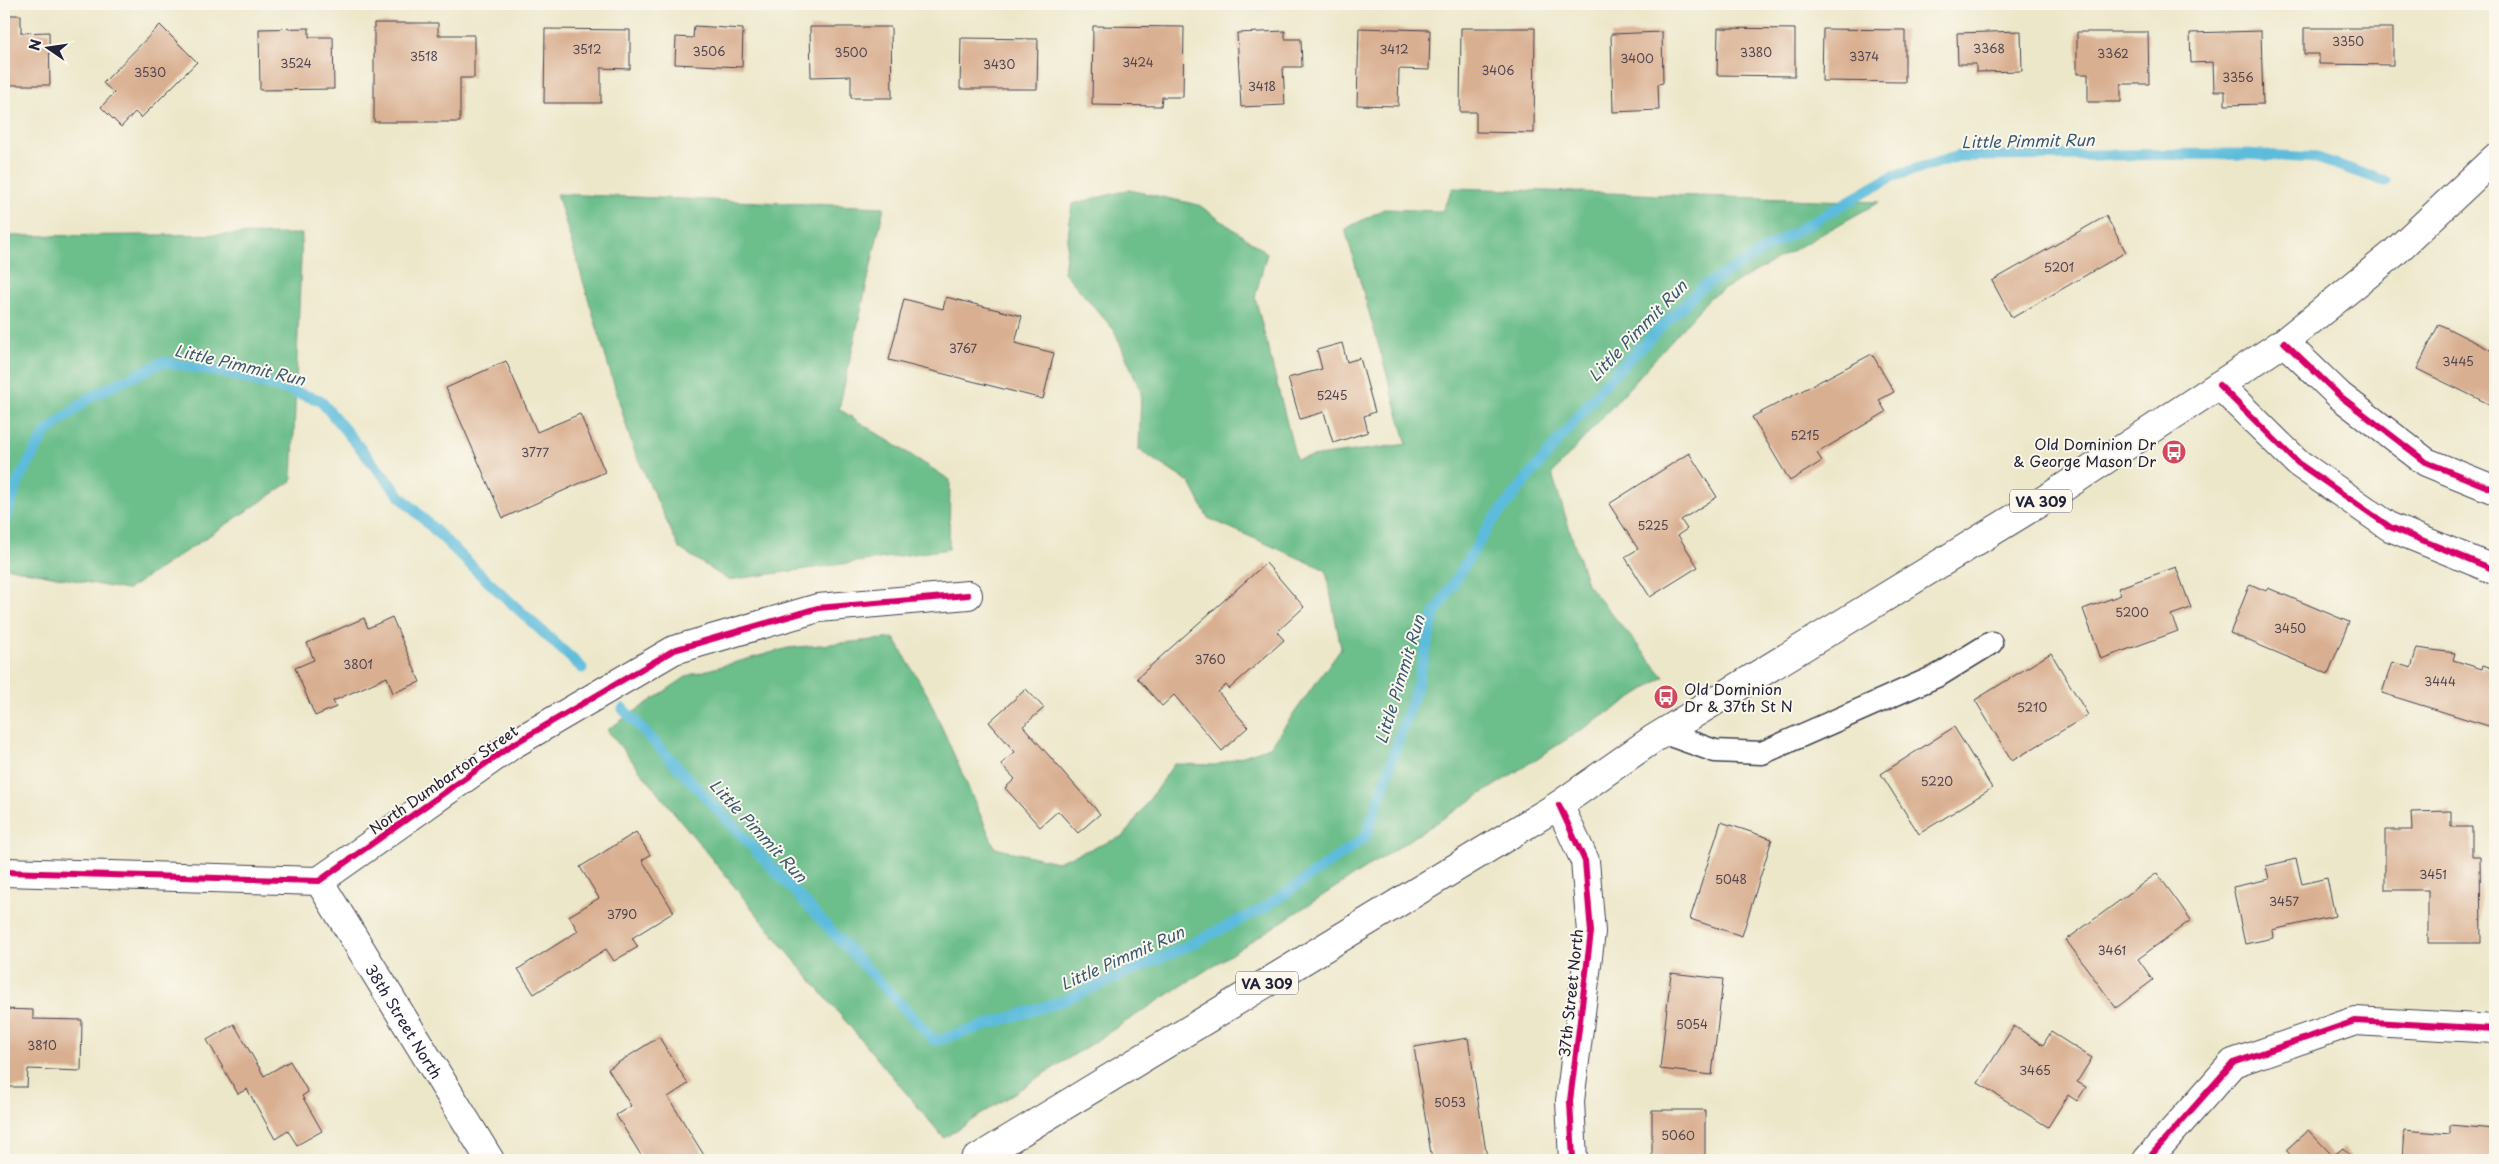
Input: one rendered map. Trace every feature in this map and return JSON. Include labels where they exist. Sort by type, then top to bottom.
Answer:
[{"type":"street","name":"VA 309","points":[[975,1160],[1558,805],[1664,733],[2052,494],[2219,386],[2284,342],[2393,254],[2495,158]]},
{"type":"street","points":[[2284,342],[2340,396],[2426,462],[2495,490]]},
{"type":"street","points":[[2219,386],[2298,463],[2390,528],[2495,570]]},
{"type":"street","name":"North Dumbarton Street","points":[[319,881],[512,745],[674,650],[818,608],[968,595]]},
{"type":"street","name":"37th Street North","points":[[1558,805],[1585,861],[1591,932],[1570,1102],[1573,1160]]},
{"type":"street","points":[[4,872],[319,881]]},
{"type":"street","name":"38th Street North","points":[[319,881],[490,1160]]},
{"type":"street","points":[[2147,1160],[2233,1063],[2355,1021],[2495,1029]]},
{"type":"lane","points":[[1664,733],[1715,751],[1762,753],[1938,675],[1991,643]]},
{"type":"green space","points":[[1453,188],[1879,202],[1710,297],[1552,474],[1587,584],[1664,677],[944,1138],[799,966],[607,730],[689,675],[788,648],[894,638],[928,696],[995,848],[1057,862],[1124,836],[1174,764],[1216,765],[1270,747],[1341,648],[1326,570],[1208,518],[1190,483],[1139,450],[1141,391],[1114,330],[1064,272],[1072,204],[1129,190],[1199,205],[1267,253],[1255,297],[1296,459],[1407,444],[1345,229],[1384,209],[1442,211]]},
{"type":"green space","points":[[557,194],[884,207],[839,409],[950,480],[949,549],[728,580],[679,548],[633,448]]},
{"type":"green space","points":[[302,234],[292,481],[127,590],[4,567],[4,236]]},
{"type":"building","points":[[4,15],[21,15],[21,33],[49,32],[50,85],[4,85]]},
{"type":"building","points":[[374,23],[438,23],[438,35],[474,35],[474,78],[460,78],[460,122],[374,122]]},
{"type":"building","points":[[160,25],[197,62],[141,118],[135,112],[121,127],[101,107],[114,93],[103,83]]},
{"type":"building","points":[[694,26],[743,29],[742,67],[675,64],[676,37],[693,38]]},
{"type":"building","points":[[1093,26],[1184,27],[1183,97],[1162,97],[1161,106],[1092,105]]},
{"type":"building","points":[[810,27],[891,27],[892,98],[851,98],[851,76],[811,77]]},
{"type":"building","points":[[309,28],[309,37],[333,37],[334,89],[260,90],[259,29]]},
{"type":"building","points":[[1359,28],[1430,30],[1429,70],[1399,69],[1398,106],[1357,105]]},
{"type":"building","points":[[1461,28],[1535,28],[1534,133],[1476,132],[1476,112],[1460,112]]},
{"type":"building","points":[[1718,28],[1795,29],[1795,76],[1717,75]]},
{"type":"building","points":[[2304,28],[2393,28],[2393,65],[2319,64],[2319,54],[2304,54]]},
{"type":"building","points":[[545,29],[630,30],[630,69],[601,68],[601,103],[544,103]]},
{"type":"building","points":[[1823,29],[1905,30],[1905,82],[1822,81]]},
{"type":"building","points":[[1285,31],[1285,39],[1301,39],[1302,67],[1283,67],[1285,105],[1241,107],[1237,33]]},
{"type":"building","points":[[2021,31],[2022,71],[1976,72],[1976,64],[1958,64],[1957,33]]},
{"type":"building","points":[[2261,31],[2263,104],[2225,105],[2225,91],[2214,91],[2213,62],[2191,63],[2190,33]]},
{"type":"building","points":[[1662,32],[1663,83],[1658,84],[1659,110],[1613,112],[1611,34]]},
{"type":"building","points":[[2077,32],[2148,32],[2149,84],[2121,84],[2121,102],[2088,102],[2088,74],[2077,74]]},
{"type":"building","points":[[961,38],[1038,39],[1037,89],[960,89]]},
{"type":"building","points":[[2106,216],[2126,252],[2012,318],[1992,281]]},
{"type":"building","points":[[946,297],[1022,316],[1015,343],[1054,353],[1043,399],[889,360],[904,299],[943,309]]},
{"type":"building","points":[[2439,324],[2495,352],[2495,407],[2417,369]]},
{"type":"building","points":[[1342,343],[1347,362],[1360,358],[1375,412],[1364,416],[1368,432],[1333,443],[1324,412],[1300,419],[1288,378],[1322,369],[1317,350]]},
{"type":"building","points":[[1872,354],[1894,392],[1879,400],[1886,412],[1817,453],[1822,461],[1790,481],[1752,417]]},
{"type":"building","points":[[506,361],[537,432],[580,414],[605,472],[503,518],[446,388]]},
{"type":"building","points":[[1689,453],[1717,497],[1681,520],[1687,529],[1678,535],[1698,567],[1650,597],[1625,557],[1638,549],[1609,504]]},
{"type":"building","points":[[1266,563],[1304,607],[1277,632],[1284,640],[1229,689],[1226,685],[1218,692],[1248,727],[1222,751],[1174,695],[1162,706],[1137,678]]},
{"type":"building","points":[[2176,567],[2191,608],[2171,615],[2178,631],[2101,659],[2083,609],[2121,595],[2118,588]]},
{"type":"building","points":[[2250,584],[2266,591],[2268,588],[2349,622],[2328,674],[2230,633]]},
{"type":"building","points":[[392,617],[420,682],[393,693],[387,677],[333,701],[336,707],[315,716],[295,668],[314,660],[307,643],[364,618],[368,628]]},
{"type":"building","points":[[2417,648],[2455,653],[2453,660],[2482,669],[2483,665],[2495,669],[2495,728],[2382,693],[2392,662],[2411,668]]},
{"type":"building","points":[[2051,653],[2088,715],[2012,761],[1975,700]]},
{"type":"building","points":[[1026,689],[1044,708],[1023,726],[1100,814],[1078,833],[1058,811],[1040,827],[1005,788],[1015,779],[1001,764],[1015,752],[989,722]]},
{"type":"building","points":[[1954,727],[1992,788],[1919,834],[1881,774]]},
{"type":"building","points":[[2451,811],[2451,827],[2472,827],[2472,857],[2480,857],[2481,943],[2428,943],[2428,890],[2385,890],[2385,830],[2412,830],[2411,812]]},
{"type":"building","points":[[1721,822],[1772,839],[1742,936],[1690,919]]},
{"type":"building","points":[[636,832],[650,855],[642,860],[674,912],[632,938],[638,947],[614,961],[606,949],[534,994],[518,969],[578,931],[569,916],[599,898],[580,867]]},
{"type":"building","points":[[2296,859],[2302,884],[2327,878],[2335,916],[2272,930],[2273,938],[2245,944],[2233,887],[2269,879],[2266,866]]},
{"type":"building","points":[[2157,873],[2191,920],[2138,959],[2153,980],[2116,1008],[2066,940]]},
{"type":"building","points":[[1671,973],[1723,979],[1712,1075],[1660,1069]]},
{"type":"building","points":[[4,1009],[33,1010],[33,1019],[82,1020],[81,1071],[28,1069],[27,1087],[4,1087]]},
{"type":"building","points":[[234,1024],[264,1076],[290,1061],[308,1092],[302,1096],[322,1131],[297,1145],[288,1131],[275,1139],[247,1089],[238,1094],[207,1040]]},
{"type":"building","points":[[2014,1026],[2043,1045],[2051,1032],[2092,1058],[2077,1082],[2086,1087],[2077,1101],[2068,1095],[2048,1127],[1978,1083]]},
{"type":"building","points":[[659,1037],[688,1084],[668,1097],[707,1160],[644,1160],[616,1115],[631,1106],[608,1069]]},
{"type":"building","points":[[1468,1038],[1487,1158],[1432,1160],[1414,1047]]},
{"type":"building","points":[[1652,1110],[1705,1110],[1705,1160],[1652,1160]]},
{"type":"building","points":[[2450,1125],[2494,1129],[2491,1160],[2402,1160],[2404,1130],[2450,1134]]},
{"type":"building","points":[[2308,1130],[2333,1156],[2343,1148],[2354,1160],[2290,1160],[2293,1158],[2286,1150]]},
{"type":"waterway","name":"Little Pimmit Run","points":[[623,709],[935,1041],[1060,1002],[1179,950],[1264,908],[1366,837],[1416,689],[1435,613],[1491,523],[1610,378],[1702,287],[1786,237],[1893,176],[1959,156],[2244,154],[2317,158],[2385,181]]},
{"type":"waterway","name":"Little Pimmit Run","points":[[4,522],[20,477],[46,432],[92,396],[163,362],[226,373],[320,400],[401,497],[482,576],[582,668]]},
{"type":"cycle path","points":[[2284,342],[2340,396],[2426,462],[2495,490]]},
{"type":"cycle path","points":[[2219,385],[2298,463],[2390,527],[2495,570]]},
{"type":"cycle path","points":[[4,872],[319,881],[512,745],[674,650],[818,608],[968,595]]},
{"type":"cycle path","points":[[1559,805],[1585,861],[1591,932],[1570,1101],[1573,1160]]},
{"type":"cycle path","points":[[2147,1160],[2233,1063],[2355,1021],[2495,1029]]},
{"type":"place","name":"Old Dominion Dr & George Mason Dr","points":[[2174,452]]},
{"type":"place","name":"Old Dominion Dr & 37th St N","points":[[1666,697]]}]
